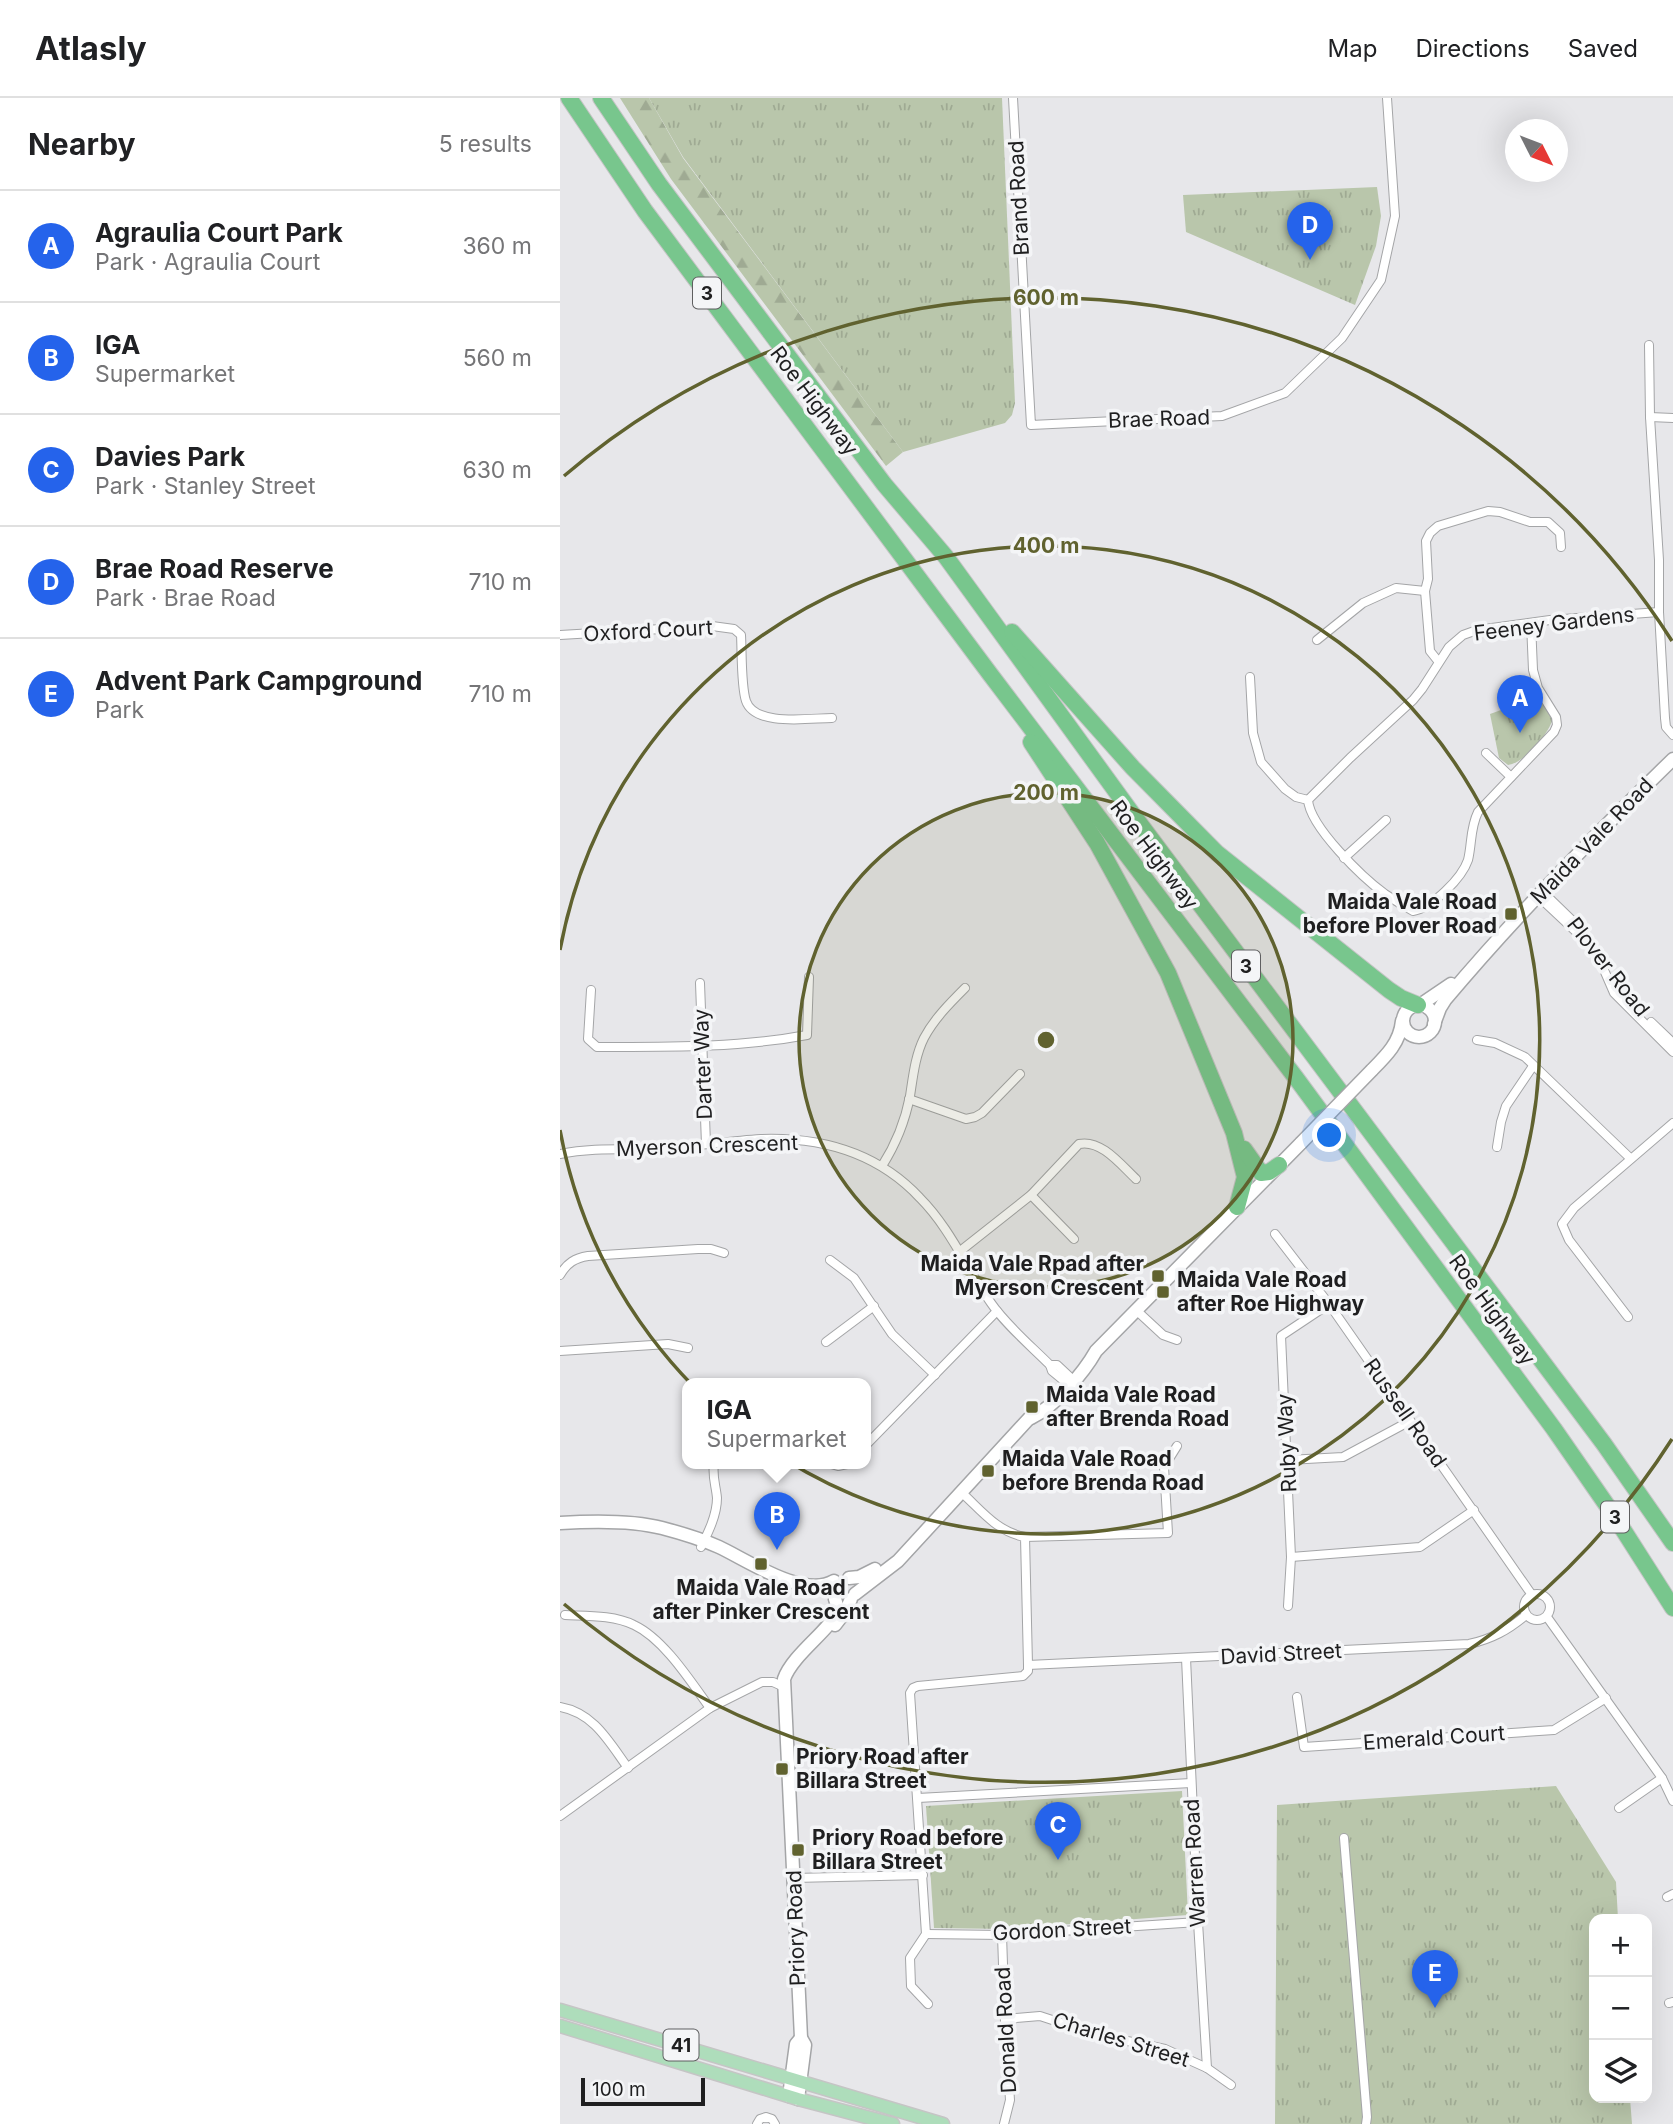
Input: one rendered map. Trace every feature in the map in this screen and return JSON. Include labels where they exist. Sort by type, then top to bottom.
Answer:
[{"type":"highway","name":"Roe Highway","points":[[569,98],[645,211],[990,674],[1296,1078],[1554,1429],[1673,1608]]},
{"type":"highway","name":"Roe Highway","points":[[601,98],[659,184],[876,473],[946,556],[1131,812],[1604,1444],[1672,1542]]},
{"type":"highway","points":[[946,556],[1133,768],[1217,853],[1389,990],[1419,1005]]},
{"type":"highway","points":[[990,674],[1097,843],[1168,973],[1234,1132],[1245,1177],[1237,1207]]},
{"type":"highway","points":[[1234,1132],[1259,1172],[1265,1173],[1279,1165]]},
{"type":"highway","points":[[1554,1429],[1673,1620]]},
{"type":"main road","name":"Maida Vale Road","points":[[1434,1024],[1440,1007],[1483,955],[1673,759]]},
{"type":"main road","name":"Maida Vale Road","points":[[1419,1005],[1446,989],[1483,955]]},
{"type":"main road","points":[[702,1544],[777,1585],[821,1592],[843,1602],[853,1597],[868,1582],[898,1562],[1031,1418],[1044,1411],[1068,1381],[1090,1362],[1136,1310],[1384,1058],[1398,1039],[1406,1010],[1419,1005],[1425,1006],[1433,1013],[1433,1030],[1403,1044],[1384,1058]]},
{"type":"main road","points":[[1402,1020],[1408,1033],[1424,1036]]},
{"type":"main road","points":[[560,1523],[604,1521],[659,1527],[785,1578],[818,1585],[842,1577],[863,1575],[884,1563],[937,1517]]},
{"type":"main road","points":[[849,1578],[854,1583],[853,1597]]},
{"type":"main road","points":[[834,1581],[831,1588],[835,1598]]},
{"type":"main road","name":"Priory Road","points":[[800,1654],[834,1626],[853,1597]]},
{"type":"main road","name":"Priory Road","points":[[794,2097],[805,2045],[801,2038],[784,1687],[787,1670],[833,1619],[838,1608],[835,1598]]},
{"type":"main road","name":"41","points":[[560,2010],[943,2124]]},
{"type":"main road","name":"41","points":[[560,2026],[892,2124]]},
{"type":"street","name":"Brand Road","points":[[1013,98],[1031,425]]},
{"type":"street","name":"Brae Road","points":[[1031,425],[1222,416],[1285,393],[1342,338],[1381,280],[1395,216],[1387,98]]},
{"type":"street","points":[[1650,345],[1650,418],[1665,718],[1666,727],[1673,736]]},
{"type":"street","points":[[1650,418],[1673,418]]},
{"type":"street","points":[[1438,661],[1430,651],[1425,591],[1426,541],[1430,533],[1438,526],[1494,511],[1530,522],[1546,521],[1560,533],[1561,547]]},
{"type":"street","points":[[1317,640],[1363,604],[1396,588],[1425,591]]},
{"type":"street","name":"Feeney Gardens","points":[[1308,800],[1413,700],[1438,661],[1456,640],[1470,632],[1531,622],[1659,612]]},
{"type":"street","points":[[1250,677],[1254,733],[1261,762],[1285,789],[1296,797],[1308,800],[1311,816],[1344,858],[1384,894],[1413,911],[1420,910],[1433,903],[1464,870],[1470,851],[1473,821],[1478,812],[1557,725],[1556,717],[1538,688],[1533,670],[1531,622]]},
{"type":"street","name":"Oxford Court","points":[[560,635],[712,626],[734,629],[741,635],[745,699],[754,712],[766,717],[832,718]]},
{"type":"street","points":[[1665,718],[1673,727]]},
{"type":"street","points":[[1486,753],[1511,777]]},
{"type":"street","points":[[1344,858],[1386,820]]},
{"type":"street","name":"Plover Road","points":[[1540,894],[1586,940],[1598,956],[1614,993],[1671,1044]]},
{"type":"street","points":[[591,990],[588,1039],[597,1047],[702,1047],[807,1035],[809,977]]},
{"type":"street","name":"Darter Way","points":[[700,983],[706,1144]]},
{"type":"street","points":[[882,1166],[901,1133],[923,1040],[937,1019],[965,988]]},
{"type":"street","points":[[1476,1040],[1495,1043],[1525,1057],[1630,1158]]},
{"type":"street","points":[[1497,1147],[1506,1106],[1533,1066]]},
{"type":"street","points":[[909,1099],[962,1119],[972,1118],[982,1113],[1020,1074]]},
{"type":"street","points":[[1628,1317],[1569,1240],[1562,1224],[1574,1209],[1630,1158],[1673,1123]]},
{"type":"street","name":"Myerson Crescent","points":[[560,1154],[581,1150],[666,1148],[762,1139],[818,1143],[865,1156],[882,1166],[922,1199],[940,1222],[997,1311],[1050,1364],[1052,1371],[1068,1381]]},
{"type":"street","points":[[959,1252],[1031,1195],[1079,1143],[1098,1145],[1136,1179]]},
{"type":"street","points":[[1031,1195],[1074,1239]]},
{"type":"street","name":"Russell Road","points":[[1275,1234],[1329,1304],[1532,1595]]},
{"type":"street","points":[[560,1275],[570,1263],[581,1257],[698,1249],[712,1249],[724,1253]]},
{"type":"street","points":[[830,1260],[853,1278],[892,1334],[935,1375]]},
{"type":"street","name":"Ruby Way","points":[[1288,1606],[1291,1557],[1282,1336],[1329,1304]]},
{"type":"street","points":[[827,1342],[874,1306]]},
{"type":"street","points":[[1136,1310],[1163,1335],[1177,1340]]},
{"type":"street","points":[[871,1440],[997,1311]]},
{"type":"street","points":[[560,1351],[668,1344],[688,1349]]},
{"type":"street","points":[[1288,1460],[1343,1457],[1410,1421]]},
{"type":"street","points":[[961,1492],[993,1523],[1011,1534],[1025,1537],[1168,1533],[1164,1467],[1177,1446]]},
{"type":"street","points":[[702,1544],[717,1504],[712,1478],[713,1469]]},
{"type":"street","points":[[1291,1557],[1420,1547],[1474,1510]]},
{"type":"street","points":[[928,2004],[911,1986],[910,1958],[926,1934],[910,1693],[918,1686],[1023,1676],[1028,1671],[1025,1537]]},
{"type":"street","points":[[1541,1594],[1548,1600],[1551,1608],[1547,1617],[1534,1620],[1526,1615],[1524,1604],[1532,1595],[1541,1594]]},
{"type":"street","points":[[565,1615],[604,1617],[635,1625],[662,1645],[710,1708]]},
{"type":"street","name":"David Street","points":[[1028,1665],[1469,1644],[1490,1639],[1508,1630],[1526,1615]]},
{"type":"street","points":[[1547,1617],[1662,1778],[1673,1801]]},
{"type":"street","name":"Warren Road","points":[[1186,1658],[1207,2067]]},
{"type":"street","points":[[560,1815],[710,1708],[762,1682],[773,1682],[784,1687]]},
{"type":"street","name":"Emerald Court","points":[[1297,1697],[1304,1747],[1554,1730],[1605,1698]]},
{"type":"street","points":[[560,1707],[575,1710],[596,1724],[628,1768]]},
{"type":"street","points":[[1619,1808],[1662,1778]]},
{"type":"street","points":[[918,1798],[1191,1783]]},
{"type":"street","points":[[1344,1838],[1366,2124]]},
{"type":"street","points":[[794,1878],[923,1875]]},
{"type":"street","name":"Gordon Street","points":[[926,1934],[1002,1935],[1198,1922]]},
{"type":"street","name":"Donald Road","points":[[1002,1935],[1010,2100],[1004,2124]]},
{"type":"street","name":"Charles Street","points":[[1005,2023],[1016,2018],[1040,2016],[1095,2034],[1165,2049],[1207,2067],[1231,2085]]},
{"type":"street","points":[[757,2124],[760,2119],[766,2117],[772,2119],[775,2124]]},
{"type":"green space","points":[[620,98],[649,98],[683,158],[903,452],[886,466],[671,179]]},
{"type":"green space","points":[[649,98],[1002,98],[1015,403],[1012,415],[1005,423],[903,452],[683,157]]},
{"type":"green space","points":[[1377,187],[1381,216],[1376,246],[1355,305],[1186,232],[1183,195]]},
{"type":"green space","points":[[1537,697],[1553,718],[1551,725],[1528,753],[1508,765],[1499,758],[1490,714]]},
{"type":"green space","points":[[1556,1786],[1616,1882],[1618,1914],[1589,1914],[1589,2103],[1630,2103],[1632,2124],[1275,2124],[1277,1805]]},
{"type":"green space","points":[[1182,1791],[1188,1915],[1005,1929],[934,1928],[926,1806]]},
{"type":"place","name":"Brae Road Reserve","points":[[1310,260]]},
{"type":"place","name":"Agraulia Court Park","points":[[1520,733]]},
{"type":"place","name":"Maida Vale Road before Plover Road","points":[[1511,914]]},
{"type":"place","name":"Maida Vale Rpad after Myerson Crescent","points":[[1158,1276]]},
{"type":"place","name":"Maida Vale Road after Roe Highway","points":[[1163,1292]]},
{"type":"place","name":"Maida Vale Road after Brenda Road","points":[[1032,1407]]},
{"type":"place","name":"Maida Vale Road before Brenda Road","points":[[988,1471]]},
{"type":"place","name":"IGA","points":[[777,1550]]},
{"type":"place","name":"Maida Vale Road after Pinker Crescent","points":[[761,1564]]},
{"type":"place","name":"Priory Road after Billara Street","points":[[782,1769]]},
{"type":"place","name":"Priory Road before Billara Street","points":[[798,1850]]},
{"type":"place","name":"Davies Park","points":[[1058,1860]]},
{"type":"place","name":"Advent Park Campground","points":[[1435,2008]]}]
